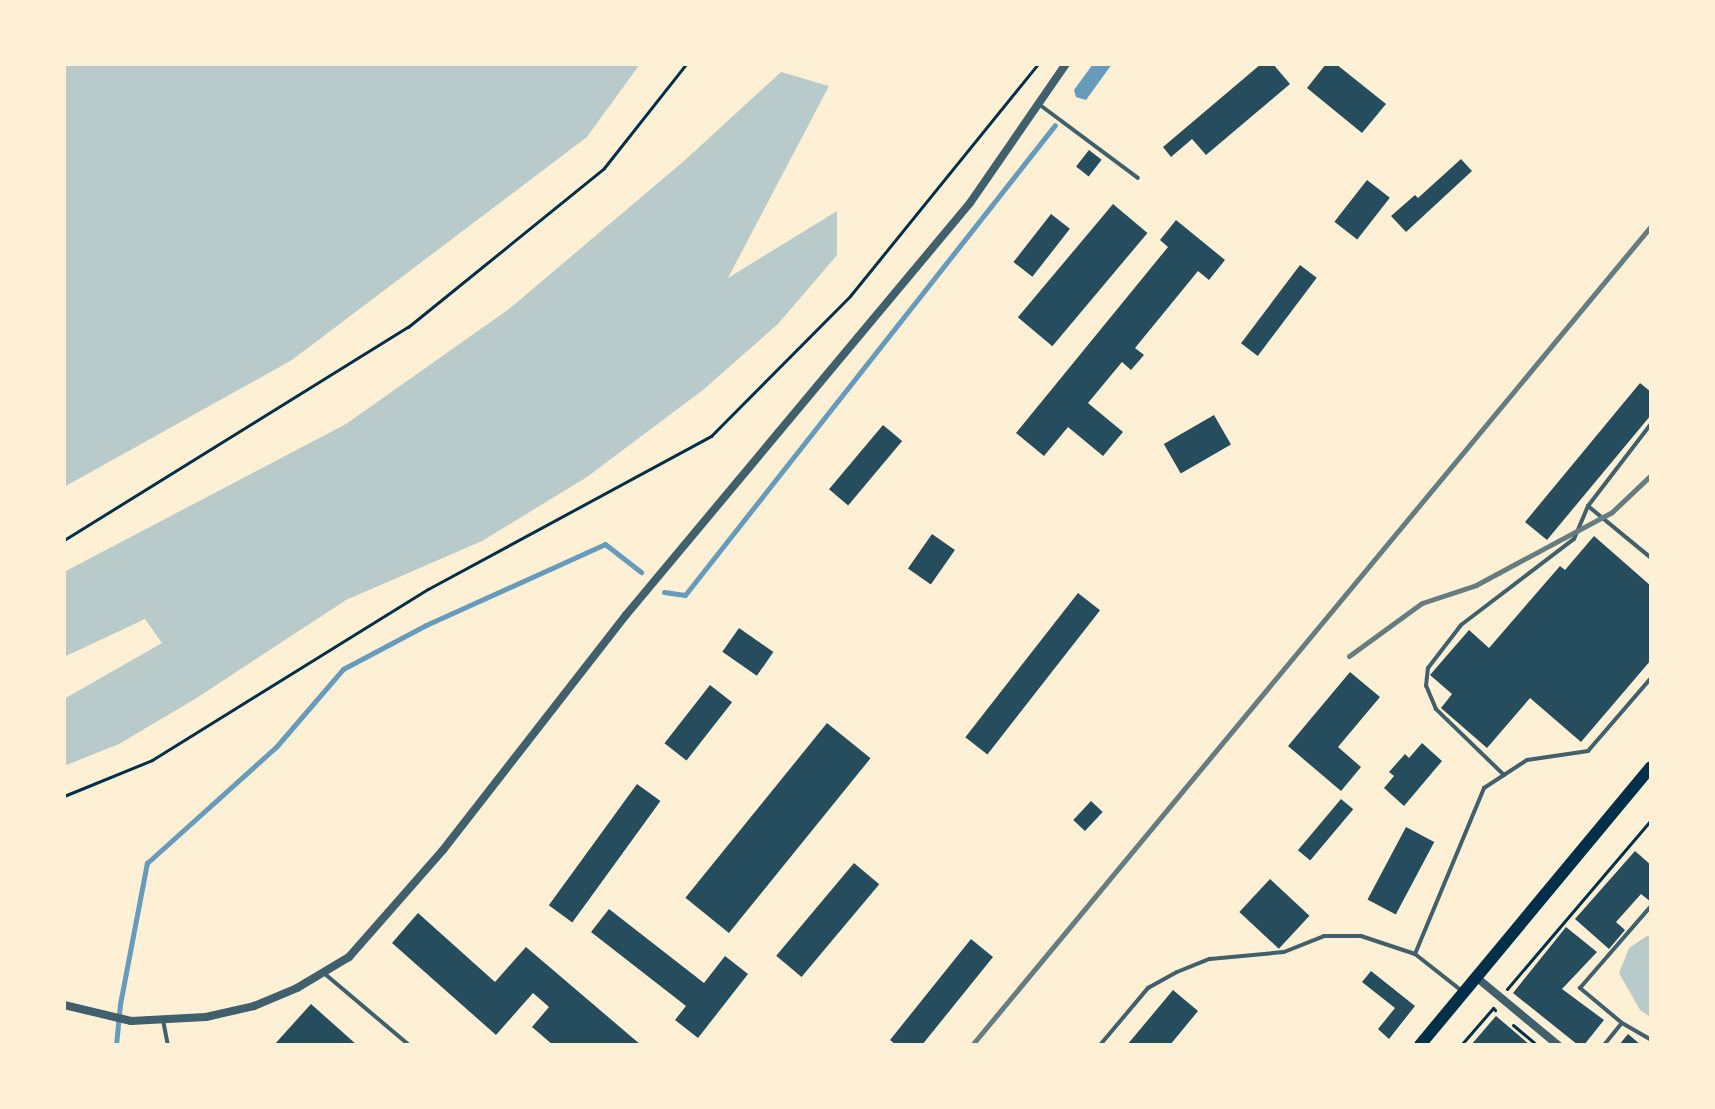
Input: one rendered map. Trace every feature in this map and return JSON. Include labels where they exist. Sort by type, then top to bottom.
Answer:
[{"type":"main road","points":[[1420,1045],[1651,767]]},
{"type":"street","points":[[64,1005],[131,1021],[206,1017],[254,1006],[349,957],[443,850],[626,615],[970,203],[1066,64]]},
{"type":"street","points":[[1476,977],[1558,1045]]},
{"type":"lane","points":[[1037,103],[1138,178]]},
{"type":"lane","points":[[1504,775],[1436,709],[1426,686],[1428,668],[1461,625],[1574,539],[1588,506],[1651,424]]},
{"type":"lane","points":[[1588,506],[1651,558]]},
{"type":"lane","points":[[1415,954],[1484,788],[1527,760],[1588,751],[1651,678]]},
{"type":"lane","points":[[1651,906],[1580,988],[1622,1023],[1651,1040]]},
{"type":"lane","points":[[1100,1045],[1148,988],[1210,959],[1284,952],[1324,936],[1344,933],[1415,954],[1463,993]]},
{"type":"lane","points":[[324,972],[409,1045]]},
{"type":"lane","points":[[163,1020],[168,1045]]},
{"type":"lane","points":[[1604,1045],[1622,1023]]},
{"type":"path","points":[[64,540],[408,327],[604,168],[686,64]]},
{"type":"path","points":[[64,796],[152,760],[428,589],[711,436],[850,296],[1038,64]]},
{"type":"path","points":[[1516,999],[1505,990],[1651,820]]},
{"type":"path","points":[[1646,826],[1651,830]]},
{"type":"path","points":[[1461,1045],[1493,1008],[1537,1045]]},
{"type":"path","points":[[1473,1031],[1478,1037]]},
{"type":"shaded area","points":[[64,64],[640,64],[587,137],[292,360],[64,487]]},
{"type":"shaded area","points":[[781,72],[829,86],[728,278],[837,211],[837,255],[778,324],[703,390],[587,477],[482,541],[346,600],[195,699],[119,744],[64,766],[64,699],[162,643],[145,619],[64,657],[64,572],[346,424],[509,309],[684,161]]},
{"type":"shaded area","points":[[1651,936],[1651,1018],[1640,1010],[1619,973],[1629,948]]},
{"type":"water","points":[[1093,64],[1112,64],[1086,100],[1076,97],[1074,90]]},
{"type":"building","points":[[1261,64],[1273,64],[1290,84],[1206,155],[1192,139],[1171,157],[1163,147]]},
{"type":"building","points":[[1326,64],[1336,64],[1386,104],[1362,133],[1307,88]]},
{"type":"building","points":[[1089,150],[1102,160],[1089,176],[1076,167]]},
{"type":"building","points":[[1461,159],[1472,171],[1406,232],[1391,216],[1415,195],[1418,198]]},
{"type":"building","points":[[1367,180],[1390,198],[1357,240],[1334,222]]},
{"type":"building","points":[[1113,204],[1147,233],[1052,346],[1018,317]]},
{"type":"building","points":[[1051,214],[1070,229],[1032,277],[1013,262]]},
{"type":"building","points":[[1176,220],[1225,260],[1209,280],[1198,271],[1135,348],[1144,355],[1131,370],[1122,362],[1088,403],[1123,432],[1103,456],[1068,427],[1044,456],[1016,433],[1168,247],[1160,240]]},
{"type":"building","points":[[1300,265],[1317,278],[1258,356],[1241,343]]},
{"type":"building","points":[[1640,383],[1651,392],[1651,415],[1547,540],[1525,522]]},
{"type":"building","points":[[1214,415],[1231,444],[1181,473],[1164,444]]},
{"type":"building","points":[[883,425],[902,441],[848,505],[829,489]]},
{"type":"building","points":[[932,534],[955,550],[931,584],[908,568]]},
{"type":"building","points":[[1594,536],[1651,586],[1651,660],[1581,742],[1530,698],[1487,748],[1441,708],[1452,694],[1430,675],[1469,630],[1489,648],[1560,566],[1565,570]]},
{"type":"building","points":[[1078,593],[1100,610],[987,754],[965,737]]},
{"type":"building","points":[[739,628],[773,652],[757,676],[722,652]]},
{"type":"building","points":[[1350,672],[1380,697],[1338,747],[1361,767],[1341,791],[1288,746]]},
{"type":"building","points":[[710,685],[732,702],[687,761],[664,743]]},
{"type":"building","points":[[827,723],[871,758],[729,933],[685,898]]},
{"type":"building","points":[[1422,743],[1442,761],[1404,806],[1384,788],[1394,776],[1389,772],[1405,754],[1409,758]]},
{"type":"building","points":[[637,784],[660,801],[572,922],[549,905]]},
{"type":"building","points":[[1341,799],[1353,809],[1310,861],[1298,850]]},
{"type":"building","points":[[1091,801],[1103,812],[1085,831],[1073,820]]},
{"type":"building","points":[[1406,827],[1434,842],[1396,914],[1368,899]]},
{"type":"building","points":[[1635,851],[1651,865],[1651,902],[1641,894],[1616,922],[1625,930],[1609,949],[1575,919]]},
{"type":"building","points":[[854,863],[879,884],[802,977],[776,956]]},
{"type":"building","points":[[1270,879],[1309,916],[1279,949],[1239,912]]},
{"type":"building","points":[[609,909],[704,983],[725,956],[748,974],[698,1038],[675,1020],[686,1006],[591,932]]},
{"type":"building","points":[[418,913],[495,982],[526,947],[641,1045],[553,1045],[532,1027],[549,1007],[533,993],[496,1035],[392,943]]},
{"type":"building","points":[[1566,927],[1597,952],[1562,989],[1604,1020],[1584,1045],[1578,1045],[1513,993]]},
{"type":"building","points":[[971,939],[993,957],[922,1045],[896,1045],[890,1040]]},
{"type":"building","points":[[1371,971],[1415,1006],[1389,1039],[1378,1029],[1395,1008],[1362,982]]},
{"type":"building","points":[[1173,990],[1198,1011],[1170,1045],[1127,1045]]},
{"type":"building","points":[[311,1004],[357,1045],[274,1045]]},
{"type":"building","points":[[1496,1016],[1530,1045],[1471,1045]]},
{"type":"building","points":[[1628,1034],[1641,1045],[1619,1045]]},
{"type":"waterway","points":[[664,592],[685,595],[1055,125]]},
{"type":"waterway","points":[[116,1045],[120,1004],[147,863],[276,747],[343,669],[426,625],[605,544],[641,572]]},
{"type":"railway","points":[[972,1045],[1651,226]]},
{"type":"railway","points":[[1349,656],[1422,603],[1476,585],[1612,512],[1651,475]]}]
